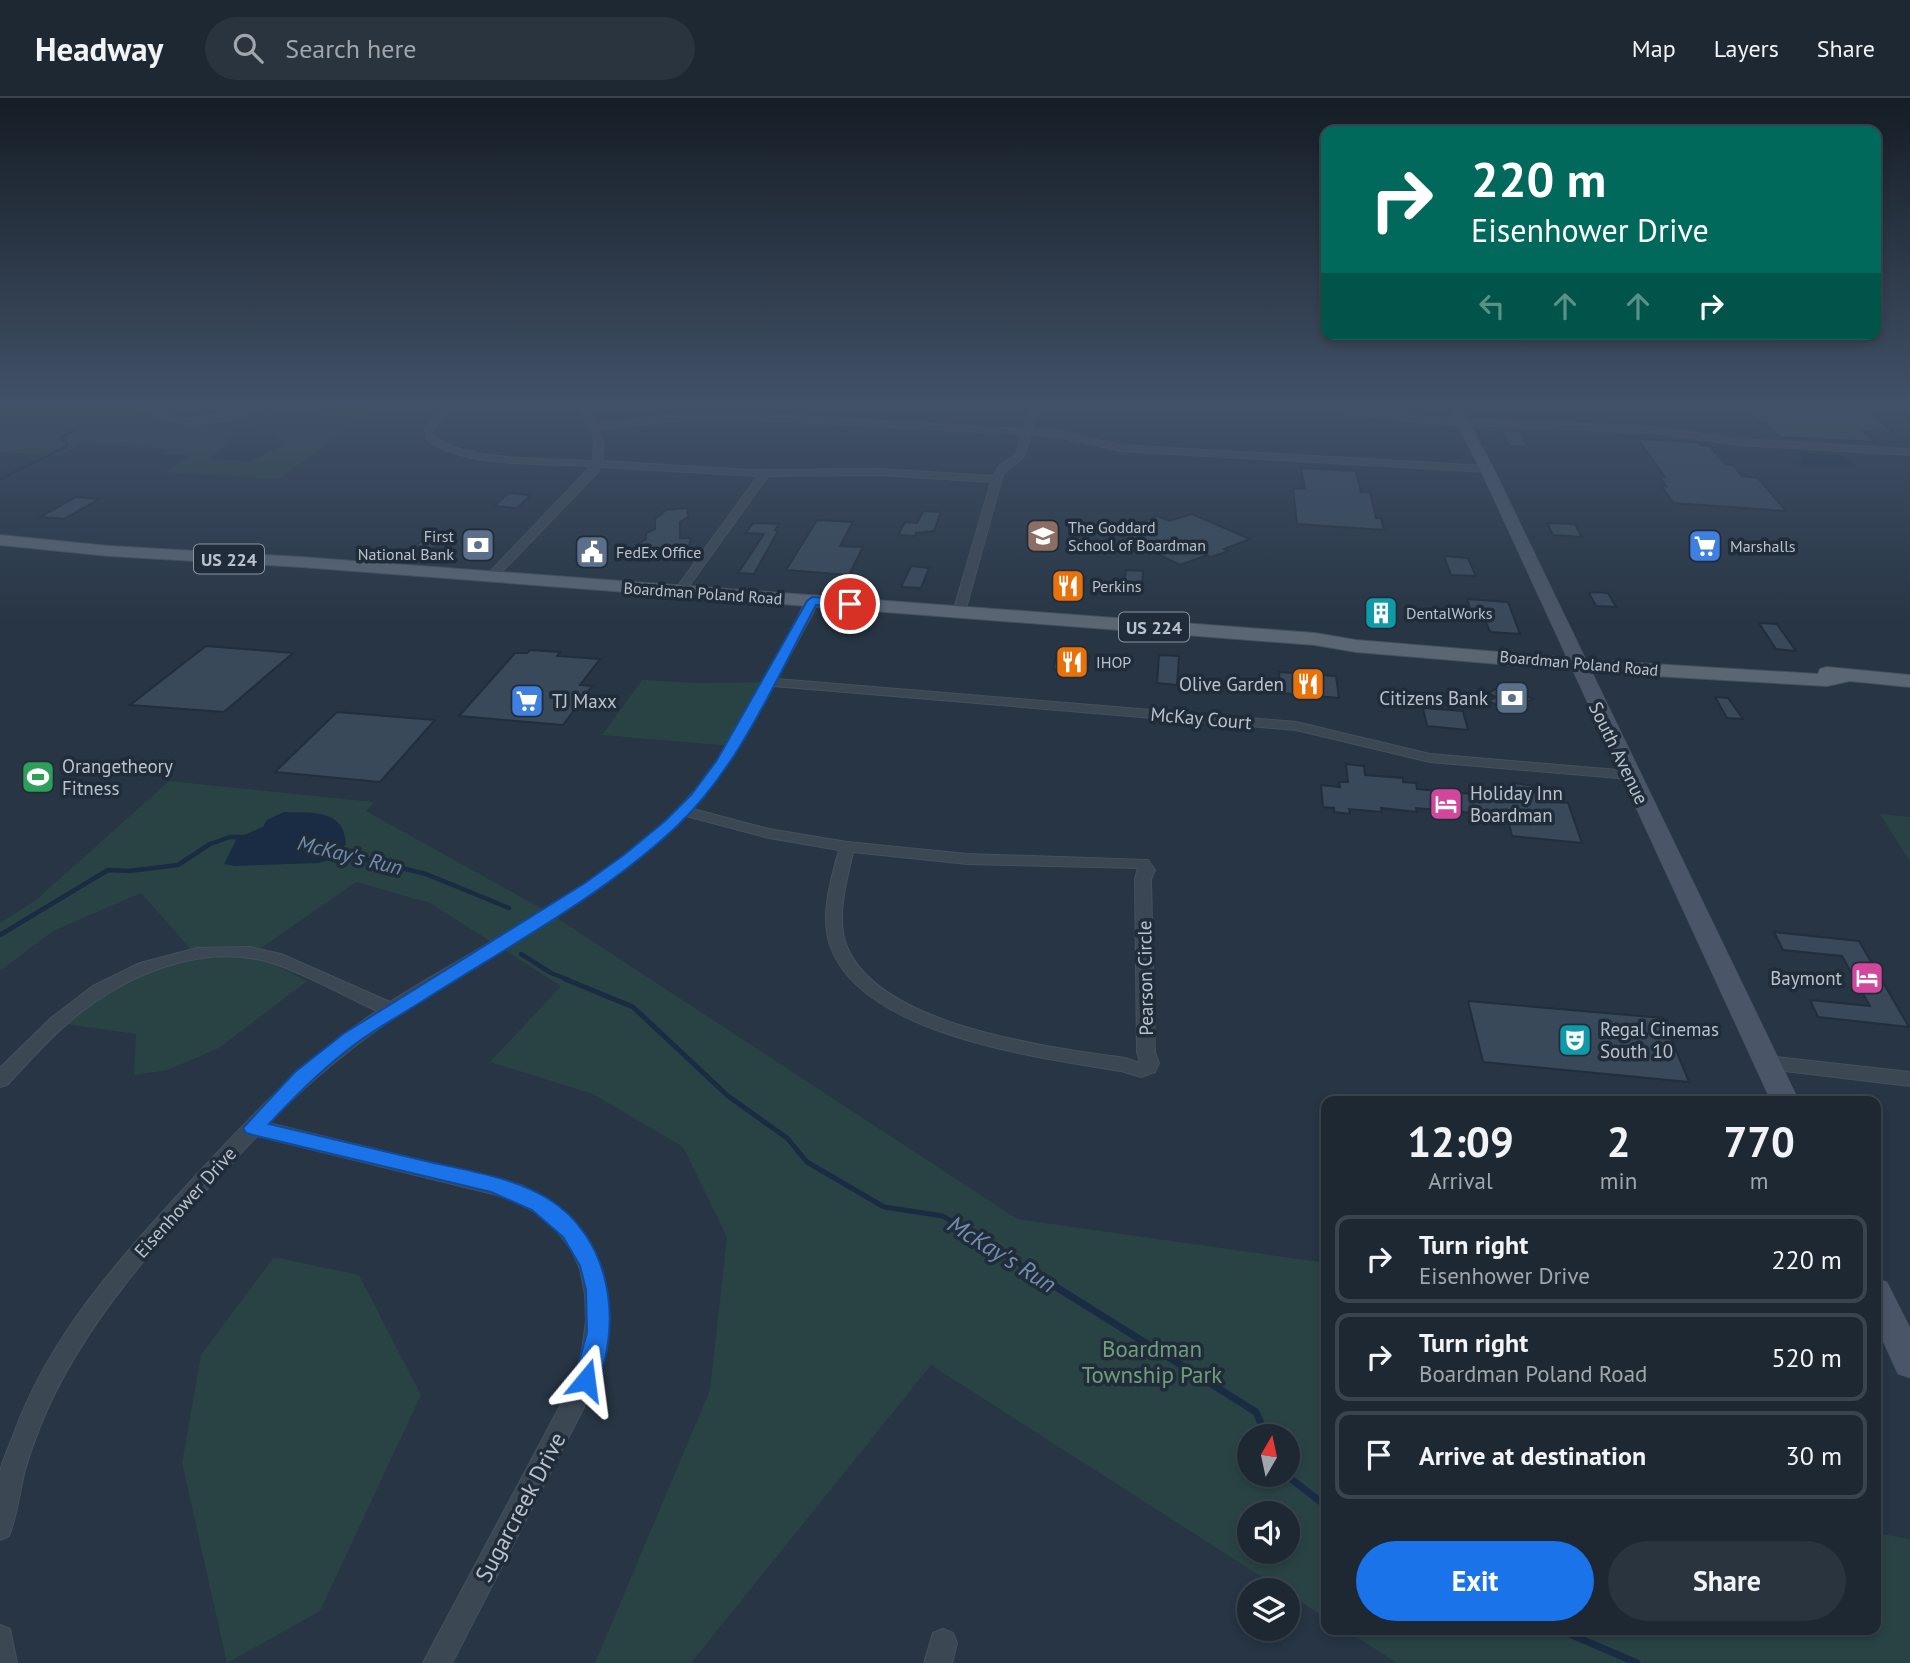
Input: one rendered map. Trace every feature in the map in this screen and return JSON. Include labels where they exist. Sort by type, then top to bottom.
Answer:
[{"type":"main road","name":"South Avenue","points":[[1492,479],[1782,1096]]},
{"type":"main road","name":"Boardman Poland Road","points":[[0,540],[195,558],[301,562],[1315,639],[1356,646],[1574,659],[1828,680],[1843,677],[1910,681]]},
{"type":"main road","points":[[1881,1302],[1910,1363]]},
{"type":"street","points":[[491,577],[587,479]]},
{"type":"street","points":[[680,591],[761,479]]},
{"type":"street","points":[[958,612],[997,479]]},
{"type":"street","name":"Eisenhower Drive","points":[[0,1527],[7,1489],[28,1424],[60,1358],[79,1327],[138,1254],[253,1128],[314,1067],[391,1010],[631,858],[683,811],[724,761],[812,601]]},
{"type":"street","name":"McKay Court","points":[[769,682],[1296,726],[1430,758],[1630,775]]},
{"type":"street","name":"Pearson Circle","points":[[683,811],[769,833],[847,847],[967,859],[1143,863],[1147,870],[1143,879],[1146,1052],[1151,1066],[1146,1070],[1134,1071],[1125,1065],[1003,1045],[943,1026],[882,995],[855,972],[845,959],[836,933],[847,847]]},
{"type":"street","points":[[0,1080],[70,1011],[95,993],[141,970],[195,954],[225,951],[258,953],[391,1010]]},
{"type":"street","points":[[1767,1063],[1910,1079]]},
{"type":"street","name":"Sugarcreek Drive","points":[[253,1128],[514,1191],[540,1204],[560,1220],[590,1264],[599,1304],[598,1333],[586,1380],[437,1663]]},
{"type":"street","points":[[0,1639],[3,1663]]},
{"type":"green space","points":[[642,680],[769,682],[732,746],[602,735]]},
{"type":"green space","name":"Boardman Township Park","points":[[169,781],[374,802],[366,811],[548,912],[1017,1219],[1321,1262],[1321,1615],[1300,1601],[1300,1578],[1264,1578],[1242,1564],[1300,1564],[1300,1501],[1237,1501],[1237,1561],[931,1365],[691,1663],[595,1663],[710,1390],[727,1237],[683,1147],[593,1094],[490,1062],[561,986],[430,903],[356,882],[254,953],[195,954],[141,893],[53,931],[0,971],[0,923],[36,900]]},
{"type":"green space","points":[[1880,814],[1910,817],[1910,861],[1909,860]]},
{"type":"green space","points":[[236,956],[267,961],[307,981],[219,1048],[168,1070],[134,1075],[136,1034],[66,1024],[105,994],[144,973],[187,961]]},
{"type":"green space","points":[[274,1257],[359,1275],[421,1395],[320,1611],[227,1663],[182,1463],[201,1355]]},
{"type":"green space","points":[[1881,1534],[1910,1539],[1910,1663],[1397,1663],[1353,1635],[1881,1635]]},
{"type":"water","points":[[284,812],[315,813],[332,818],[344,832],[346,844],[335,858],[319,863],[235,866],[224,864],[237,838],[263,827],[267,820]]},
{"type":"building","points":[[1303,479],[1358,479],[1361,492],[1370,492],[1376,518],[1381,518],[1384,530],[1297,524],[1293,488],[1305,489]]},
{"type":"building","points":[[1661,479],[1759,479],[1786,511],[1673,503],[1661,485],[1666,486]]},
{"type":"building","points":[[509,493],[531,495],[517,508],[494,506]]},
{"type":"building","points":[[76,497],[99,499],[64,519],[40,517]]},
{"type":"building","points":[[687,508],[688,517],[680,522],[680,538],[691,538],[689,546],[682,550],[681,557],[673,560],[638,560],[638,544],[646,539],[646,533],[655,529],[655,519],[666,510]]},
{"type":"building","points":[[923,511],[941,512],[934,531],[916,533],[915,536],[898,535],[905,522],[917,523]]},
{"type":"building","points":[[1192,514],[1250,539],[1224,549],[1229,551],[1211,557],[1207,555],[1180,565],[1122,537],[1134,533],[1123,528],[1158,516],[1169,521]]},
{"type":"building","points":[[817,520],[853,522],[840,546],[863,547],[849,575],[786,570]]},
{"type":"building","points":[[753,523],[779,524],[775,530],[778,531],[754,574],[738,573],[764,534],[746,533]]},
{"type":"building","points":[[1547,523],[1575,524],[1582,537],[1553,535]]},
{"type":"building","points":[[433,532],[452,533],[435,548],[415,546]]},
{"type":"building","points":[[1444,556],[1468,558],[1476,576],[1451,575]]},
{"type":"building","points":[[911,566],[929,568],[921,588],[901,587]]},
{"type":"building","points":[[1126,570],[1143,571],[1142,589],[1123,588]]},
{"type":"building","name":"Perkins","points":[[1058,575],[1085,577],[1081,599],[1054,595]]},
{"type":"building","points":[[1589,593],[1608,593],[1616,607],[1596,606]]},
{"type":"building","points":[[1467,599],[1508,602],[1520,634],[1490,632],[1481,610],[1471,610]]},
{"type":"building","name":"DentalWorks","points":[[1372,606],[1386,607],[1391,626],[1376,625]]},
{"type":"building","points":[[1759,623],[1777,624],[1796,651],[1776,649]]},
{"type":"building","points":[[206,646],[293,653],[224,712],[130,705]]},
{"type":"building","name":"TJ Maxx","points":[[530,650],[560,652],[557,656],[600,659],[580,685],[592,686],[563,725],[459,716],[515,653],[527,653]]},
{"type":"building","name":"IHOP","points":[[1057,653],[1090,656],[1087,672],[1053,669]]},
{"type":"building","points":[[1159,655],[1179,656],[1177,685],[1157,683]]},
{"type":"building","name":"Olive Garden","points":[[1279,672],[1336,676],[1339,698],[1280,693]]},
{"type":"building","name":"Citizens Bank","points":[[1501,686],[1533,699],[1517,707],[1508,703],[1501,707],[1488,701],[1496,697],[1488,693]]},
{"type":"building","points":[[1715,697],[1728,698],[1743,719],[1727,718]]},
{"type":"building","points":[[1423,708],[1463,711],[1468,730],[1427,726]]},
{"type":"building","points":[[337,712],[435,720],[380,782],[275,772]]},
{"type":"building","name":"Holiday Inn Boardman","points":[[1346,764],[1364,766],[1365,775],[1403,778],[1403,782],[1416,783],[1417,789],[1519,798],[1514,783],[1534,786],[1538,800],[1568,803],[1582,843],[1512,836],[1509,824],[1489,823],[1487,814],[1416,808],[1417,812],[1381,808],[1382,812],[1349,809],[1350,814],[1334,812],[1334,808],[1323,807],[1321,785],[1340,787],[1339,782],[1348,782]]},
{"type":"building","name":"Baymont","points":[[1774,932],[1859,941],[1909,1027],[1818,1017],[1810,1000],[1870,1006],[1842,956],[1783,950]]},
{"type":"building","name":"Regal Cinemas South 10","points":[[1468,1001],[1663,1018],[1689,1082],[1483,1062]]},
{"type":"waterway","name":"McKay's Run","points":[[0,935],[108,870],[129,871],[178,865],[210,844],[230,837],[245,837]]},
{"type":"waterway","name":"McKay's Run","points":[[335,852],[426,874],[509,908]]},
{"type":"waterway","name":"McKay's Run","points":[[521,954],[551,973],[569,980]]},
{"type":"waterway","name":"McKay's Run","points":[[565,979],[633,1007],[728,1096],[787,1138],[807,1162],[884,1207],[943,1216],[1048,1282]]},
{"type":"waterway","name":"McKay's Run","points":[[1045,1280],[1256,1412],[1261,1424]]},
{"type":"waterway","name":"McKay's Run","points":[[1300,1486],[1321,1502]]},
{"type":"waterway","name":"McKay's Run","points":[[1572,1635],[1637,1663]]},
{"type":"place","name":"The Goddard School of Boardman","points":[[1043,536]]},
{"type":"place","name":"First National Bank","points":[[478,545]]},
{"type":"place","name":"Marshalls","points":[[1705,546]]},
{"type":"place","name":"FedEx Office","points":[[592,552]]},
{"type":"place","name":"Perkins","points":[[1068,586]]},
{"type":"place","name":"DentalWorks","points":[[1381,613]]},
{"type":"place","name":"IHOP","points":[[1072,662]]},
{"type":"place","name":"Olive Garden","points":[[1308,684]]},
{"type":"place","name":"Citizens Bank","points":[[1512,698]]},
{"type":"place","name":"TJ Maxx","points":[[527,701]]},
{"type":"place","name":"Orangetheory Fitness","points":[[38,777]]},
{"type":"place","name":"Holiday Inn Boardman","points":[[1446,804]]},
{"type":"place","name":"Baymont","points":[[1867,978]]},
{"type":"place","name":"Regal Cinemas South 10","points":[[1575,1040]]},
{"type":"route","points":[[586,1380],[598,1333],[597,1290],[584,1252],[560,1220],[540,1204],[495,1185],[253,1128],[302,1077],[350,1038],[590,886],[631,858],[670,824],[696,798],[724,761],[812,601],[850,604]]}]
